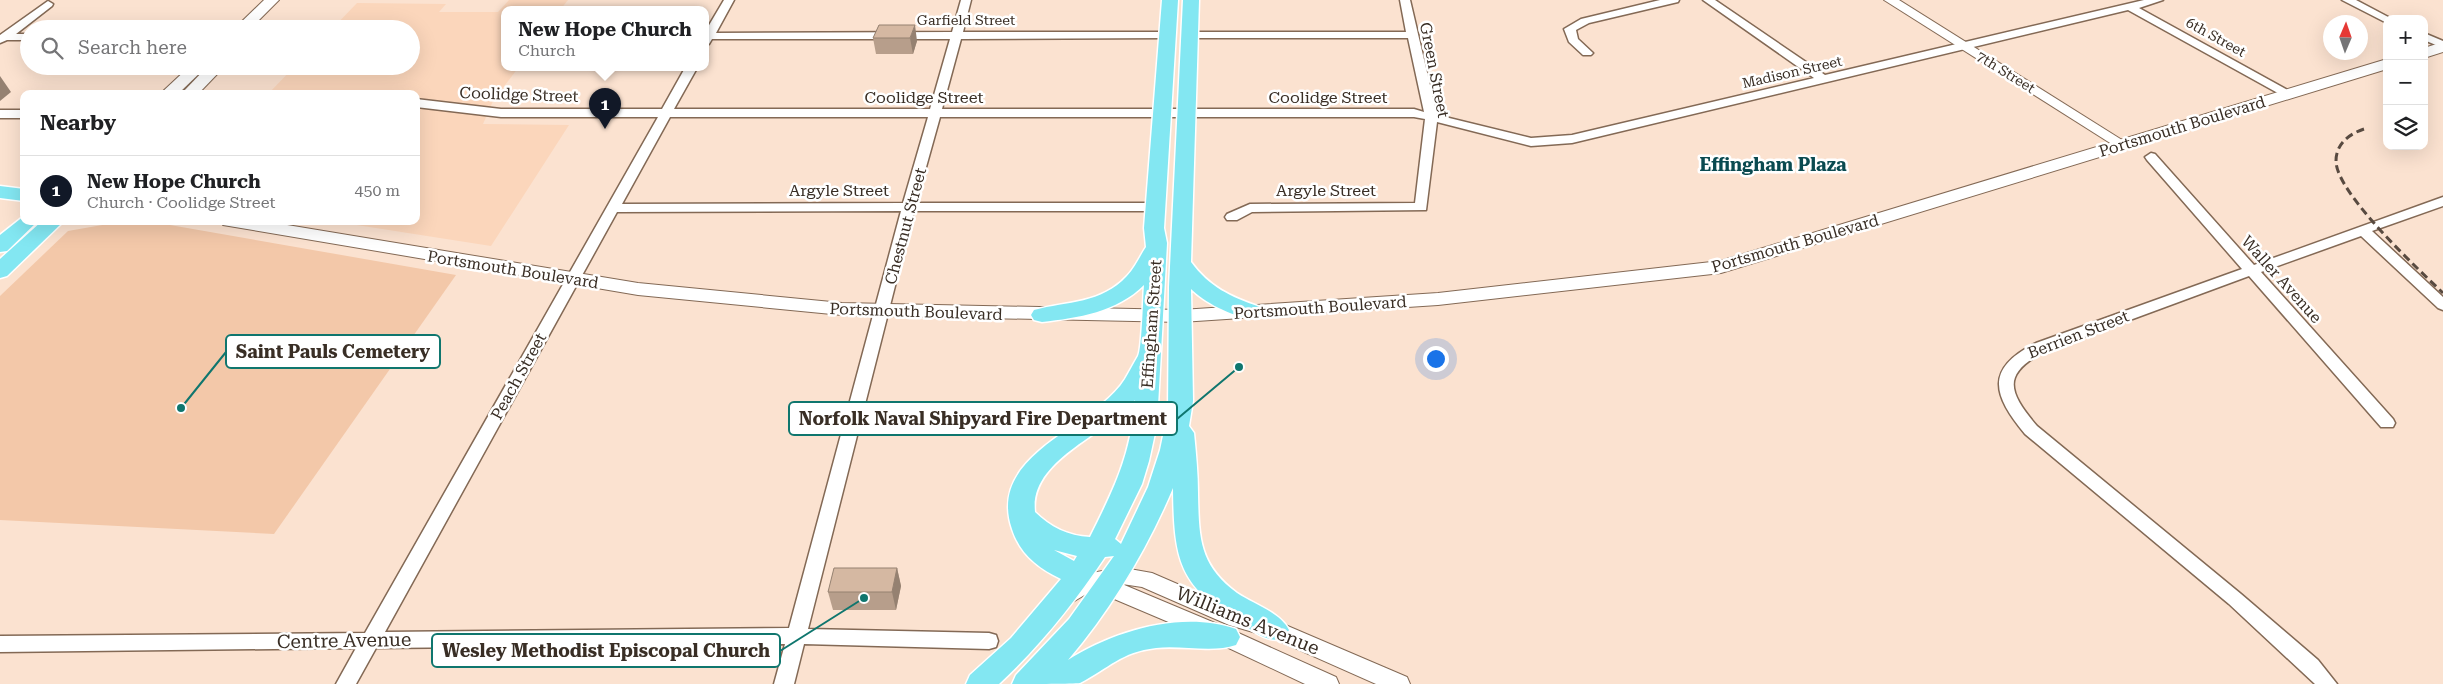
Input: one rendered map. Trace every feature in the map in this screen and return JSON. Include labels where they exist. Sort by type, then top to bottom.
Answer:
[{"type":"main road","points":[[251,20],[272,0]]},
{"type":"main road","points":[[265,20],[286,0]]},
{"type":"main road","name":"Effingham Street","points":[[1026,684],[1080,627],[1099,580],[1097,548],[1129,484],[1137,461],[1144,424],[1152,316],[1161,113],[1170,0]]},
{"type":"main road","name":"Effingham Street","points":[[980,684],[1021,646],[1050,612],[1099,580],[1138,534],[1164,476],[1180,411],[1181,262],[1191,0]]},
{"type":"main road","points":[[2428,52],[2443,46]]},
{"type":"main road","name":"Portsmouth Boulevard","points":[[253,225],[572,279],[697,296],[882,311],[1181,316],[1457,298],[1721,267],[2383,65]]},
{"type":"main road","points":[[172,90],[189,75]]},
{"type":"main road","points":[[193,90],[208,75]]},
{"type":"main road","points":[[0,192],[20,194]]},
{"type":"main road","points":[[0,246],[24,225]]},
{"type":"main road","points":[[0,271],[50,225]]},
{"type":"main road","points":[[1042,315],[1088,307],[1121,292],[1140,275],[1156,248]]},
{"type":"main road","points":[[1181,262],[1194,283],[1209,295],[1252,312]]},
{"type":"main road","points":[[1099,580],[1058,567],[1037,551],[1025,529],[1020,513],[1021,496],[1030,475],[1040,464],[1107,412],[1128,393],[1142,368],[1150,342]]},
{"type":"main road","points":[[1180,411],[1185,480],[1184,530],[1192,560],[1211,587],[1225,599],[1275,630]]},
{"type":"main road","points":[[1020,513],[1029,523],[1045,535],[1097,548],[1118,545],[1138,534]]},
{"type":"main road","points":[[1057,684],[1097,656],[1145,637],[1175,633],[1226,637]]},
{"type":"street","points":[[709,33],[729,0]]},
{"type":"street","name":"Chestnut Street","points":[[784,684],[966,0]]},
{"type":"street","name":"Green Street","points":[[1405,0],[1431,117],[1421,207]]},
{"type":"street","points":[[1587,53],[1573,40],[1570,29],[1586,21],[1674,0]]},
{"type":"street","points":[[1708,0],[1823,80]]},
{"type":"street","name":"7th Street","points":[[1890,0],[2123,145]]},
{"type":"street","name":"Madison Street","points":[[1431,117],[1531,142],[1572,139],[2158,0]]},
{"type":"street","points":[[2347,0],[2383,17]]},
{"type":"street","points":[[27,20],[48,4]]},
{"type":"street","name":"6th Street","points":[[2130,7],[2289,94]]},
{"type":"street","points":[[2,39],[20,25]]},
{"type":"street","name":"Garfield Street","points":[[709,38],[1166,35]]},
{"type":"street","points":[[1190,35],[1413,35]]},
{"type":"street","points":[[2,39],[20,38]]},
{"type":"street","points":[[2428,38],[2443,46]]},
{"type":"street","name":"Peach Street","points":[[346,684],[689,71]]},
{"type":"street","name":"Coolidge Street","points":[[420,104],[495,113],[1414,113],[1431,117]]},
{"type":"street","points":[[0,114],[20,114]]},
{"type":"street","name":"Waller Avenue","points":[[2151,157],[2387,423]]},
{"type":"street","name":"Berrien Street","points":[[2327,684],[2311,666],[2235,599],[2031,430],[2015,410],[2008,392],[2006,383],[2009,369],[2019,357],[2027,353],[2443,201]]},
{"type":"street","name":"Argyle Street","points":[[612,208],[1156,207]]},
{"type":"street","name":"Argyle Street","points":[[1232,218],[1250,208],[1421,207]]},
{"type":"street","points":[[2363,230],[2443,306]]},
{"type":"street","name":"Williams Avenue","points":[[1099,580],[1145,579],[1237,619],[1275,630],[1399,684]]},
{"type":"street","name":"Williams Avenue","points":[[1099,580],[1328,684]]},
{"type":"street","name":"Centre Avenue","points":[[0,644],[796,636],[989,641]]},
{"type":"shaded area","points":[[509,0],[568,0],[563,6],[504,6]]},
{"type":"shaded area","points":[[357,3],[446,4],[439,12],[498,12],[501,9],[501,71],[516,71],[493,101],[483,124],[569,125],[491,246],[357,225],[420,225],[420,90],[272,90],[286,75],[420,75],[420,20],[341,20]]},
{"type":"shaded area","points":[[102,225],[170,225],[456,275],[274,534],[0,520],[0,296],[68,231]]},
{"type":"building","points":[[879,25],[915,25],[910,38],[873,38]]},
{"type":"building","points":[[834,568],[897,568],[892,592],[828,592]]},
{"type":"railway","points":[[2364,129],[2344,140],[2338,150],[2336,161],[2340,175],[2349,192],[2380,230],[2443,293]]},
{"type":"place","name":"New Hope Church","points":[[605,129]]},
{"type":"place","name":"Norfolk Naval Shipyard Fire Department","points":[[1239,367]]},
{"type":"place","name":"Saint Pauls Cemetery","points":[[181,408]]},
{"type":"place","name":"Wesley Methodist Episcopal Church","points":[[864,598]]},
{"type":"district","name":"Effingham Plaza","points":[[1773,165]]}]
